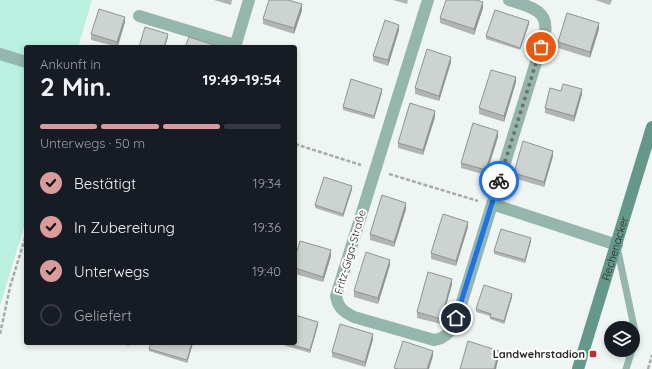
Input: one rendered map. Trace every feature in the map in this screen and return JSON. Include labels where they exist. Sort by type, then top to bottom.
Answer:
[{"type":"street","points":[[235,45],[249,0]]},
{"type":"street","name":"Fritz-Giga-Straße","points":[[428,0],[336,296],[338,304],[343,311],[354,317],[424,339],[440,339],[452,329],[546,28],[542,15],[537,10],[509,0]]},
{"type":"street","points":[[139,16],[232,45]]},
{"type":"street","points":[[0,54],[24,61]]},
{"type":"street","name":"Rechenacker","points":[[578,369],[652,127]]},
{"type":"street","points":[[492,204],[617,245]]},
{"type":"lane","points":[[617,245],[633,321]]},
{"type":"lane","points":[[626,369],[630,357]]},
{"type":"path","points":[[297,145],[492,204]]},
{"type":"path","points":[[0,334],[10,287],[24,242]]},
{"type":"path","points":[[648,369],[652,355]]},
{"type":"green space","points":[[0,0],[92,0],[79,45],[24,45],[24,227],[0,306]]},
{"type":"building","points":[[269,0],[288,0],[302,4],[294,28],[263,19]]},
{"type":"building","points":[[446,0],[476,0],[483,2],[474,29],[440,18]]},
{"type":"building","points":[[99,9],[125,17],[117,42],[91,34]]},
{"type":"building","points":[[495,10],[529,21],[520,48],[486,36]]},
{"type":"building","points":[[567,13],[599,23],[590,52],[558,42]]},
{"type":"building","points":[[385,20],[399,25],[388,60],[373,56]]},
{"type":"building","points":[[145,27],[168,34],[165,45],[140,45]]},
{"type":"building","points":[[189,37],[214,45],[186,45]]},
{"type":"building","points":[[427,49],[451,57],[439,96],[415,88]]},
{"type":"building","points":[[491,70],[516,77],[504,116],[479,108]]},
{"type":"building","points":[[351,79],[382,89],[374,116],[343,107]]},
{"type":"building","points":[[563,84],[582,89],[574,116],[545,108],[550,88],[561,91]]},
{"type":"building","points":[[410,103],[435,111],[423,150],[398,143]]},
{"type":"building","points":[[473,123],[498,131],[486,170],[461,163]]},
{"type":"building","points":[[523,141],[553,151],[544,182],[514,173]]},
{"type":"building","points":[[324,177],[352,186],[343,214],[315,205]]},
{"type":"building","points":[[382,195],[406,203],[394,242],[370,234]]},
{"type":"building","points":[[443,214],[468,222],[456,261],[431,253]]},
{"type":"building","points":[[501,229],[531,238],[525,260],[494,251]]},
{"type":"building","points":[[300,241],[331,250],[323,277],[297,269],[297,251]]},
{"type":"building","points":[[366,252],[390,260],[378,298],[354,291]]},
{"type":"building","points":[[428,272],[452,279],[441,319],[417,312]]},
{"type":"building","points":[[484,285],[512,294],[504,321],[490,317],[491,314],[476,309]]},
{"type":"building","points":[[297,316],[318,322],[310,350],[293,345],[297,345]]},
{"type":"building","points":[[340,324],[373,334],[365,362],[332,352]]},
{"type":"building","points":[[403,341],[433,351],[427,369],[394,368]]},
{"type":"building","points":[[468,341],[499,351],[494,369],[460,369]]},
{"type":"building","points":[[150,345],[191,345],[187,360],[149,349]]},
{"type":"way so far","points":[[499,181],[541,47]]},
{"type":"place","name":"Landwehrstadion","points":[[593,354]]},
{"type":"route","points":[[456,318],[499,181]]}]
